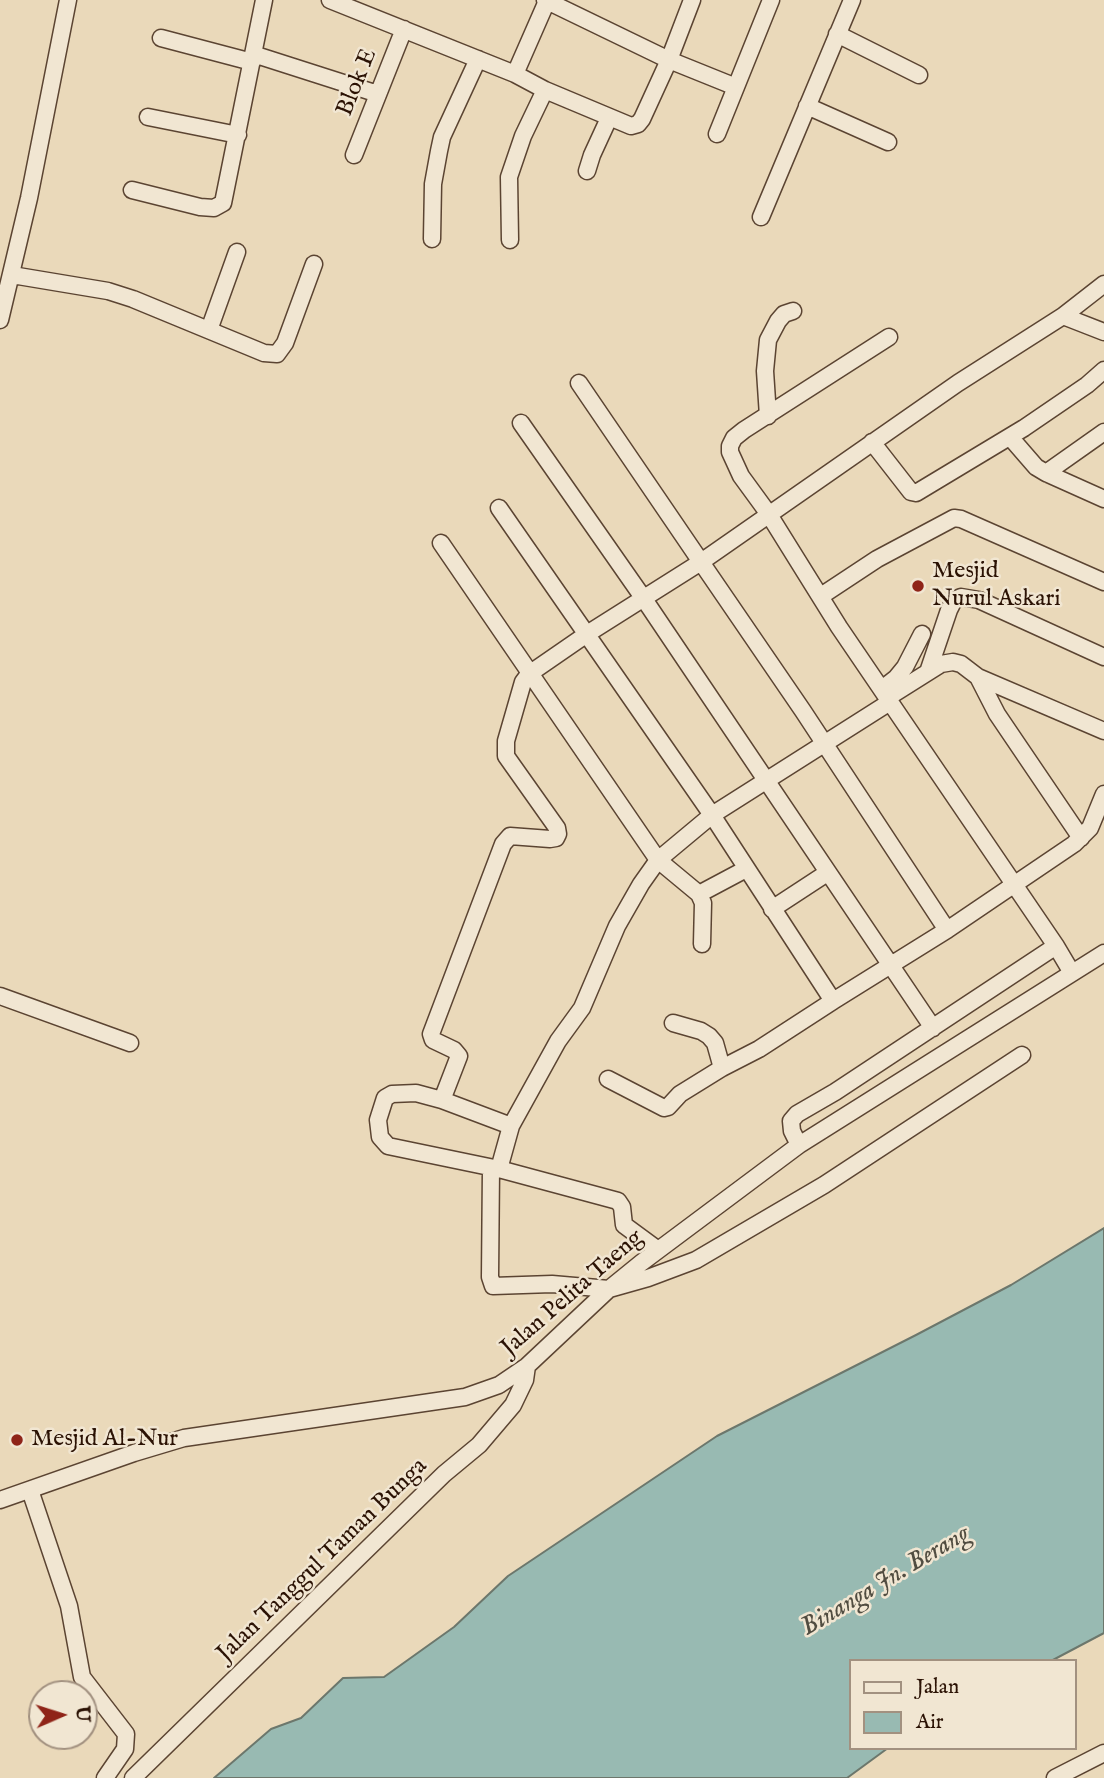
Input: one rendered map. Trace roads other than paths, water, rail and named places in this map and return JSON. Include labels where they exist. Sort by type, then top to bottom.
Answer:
[{"type":"street","points":[[0,320],[12,275],[68,0]]},
{"type":"street","points":[[132,190],[200,207],[220,206],[225,198],[264,0]]},
{"type":"street","points":[[330,0],[515,74],[545,90],[629,126],[638,124],[669,60],[692,0]]},
{"type":"street","points":[[515,74],[546,0],[574,16],[669,60],[736,87]]},
{"type":"street","points":[[574,16],[580,0]]},
{"type":"street","points":[[717,134],[771,0]]},
{"type":"street","points":[[761,217],[852,0]]},
{"type":"street","name":"Blok E","points":[[354,155],[404,29]]},
{"type":"street","points":[[837,34],[919,75]]},
{"type":"street","points":[[161,38],[252,58],[378,94]]},
{"type":"street","points":[[432,239],[433,184],[440,144],[478,59]]},
{"type":"street","points":[[510,240],[509,177],[545,90]]},
{"type":"street","points":[[807,106],[888,142]]},
{"type":"street","points":[[148,117],[238,135]]},
{"type":"street","points":[[587,171],[609,118]]},
{"type":"street","points":[[209,330],[237,253]]},
{"type":"street","points":[[12,275],[108,291],[264,353],[277,354],[285,343],[314,264]]},
{"type":"street","points":[[442,1100],[458,1056],[454,1050],[433,1040],[431,1034],[503,844],[510,836],[550,839],[556,838],[558,834],[557,828],[506,756],[511,719],[520,688],[529,674],[701,562],[957,383],[1063,316],[1104,284]]},
{"type":"street","points":[[768,416],[765,370],[768,340],[778,320],[793,311]]},
{"type":"street","points":[[1063,316],[1104,332]]},
{"type":"street","points":[[889,337],[744,430],[734,438],[730,446],[733,459],[741,476],[768,513],[839,627],[1072,973]]},
{"type":"street","points":[[872,442],[911,492],[915,493],[1010,437],[1087,385],[1104,370]]},
{"type":"street","points":[[579,383],[824,743],[947,930]]},
{"type":"street","points":[[521,423],[644,599],[933,1028]]},
{"type":"street","points":[[1046,473],[1104,432]]},
{"type":"street","points":[[1010,437],[1036,467],[1104,499]]},
{"type":"street","points":[[499,508],[712,815],[833,1001]]},
{"type":"street","points":[[821,596],[877,559],[954,518],[1104,582]]},
{"type":"street","points":[[441,543],[658,860],[699,894],[703,903],[702,944]]},
{"type":"street","points":[[928,672],[948,611],[954,600],[961,597],[979,600],[1104,657]]},
{"type":"street","points":[[886,696],[922,634]]},
{"type":"street","points":[[1022,1055],[824,1185],[696,1260],[609,1289],[537,1283],[493,1286],[491,1277],[495,1169],[511,1126],[558,1041],[582,1009],[617,926],[658,860],[712,815],[824,743],[886,696],[941,664],[961,664],[978,677],[1104,731]]},
{"type":"street","points":[[978,677],[997,714],[1081,838]]},
{"type":"street","points":[[608,1079],[664,1108],[668,1107],[680,1094],[759,1049],[947,930],[1081,838],[1090,828],[1104,794]]},
{"type":"street","points":[[699,894],[746,869]]},
{"type":"street","points":[[772,909],[828,873]]},
{"type":"street","points":[[799,1145],[792,1131],[793,1118],[1056,946]]},
{"type":"street","name":"Jalan Pelita Taeng","points":[[0,1500],[184,1438],[464,1397],[499,1385],[527,1366],[609,1289],[799,1145],[1104,953]]},
{"type":"street","points":[[0,996],[130,1043]]},
{"type":"street","points":[[673,1023],[709,1036],[715,1043],[722,1068]]},
{"type":"street","points":[[511,1126],[416,1093],[392,1094],[385,1098],[378,1120],[380,1137],[388,1146],[495,1169],[618,1201],[622,1207],[624,1225],[658,1250]]},
{"type":"street","name":"Jalan Tanggul Taman Bunga","points":[[134,1778],[444,1474],[479,1445],[513,1405],[526,1380],[527,1366]]},
{"type":"street","points":[[30,1490],[69,1606],[82,1677],[125,1734],[125,1749],[105,1778]]},
{"type":"street","points":[[1055,1778],[1104,1754]]},
{"type":"water","name":"Binanga Jn. Berang","points":[[1104,1228],[1104,1633],[1055,1659],[848,1659],[848,1750],[885,1750],[847,1778],[214,1778],[271,1729],[301,1718],[343,1678],[384,1677],[454,1627],[508,1576],[717,1436],[1011,1285]]},
{"type":"place","name":"Mesjid Nurul Askari","points":[[918,586]]},
{"type":"place","name":"Mesjid Al-Nur","points":[[17,1440]]}]
